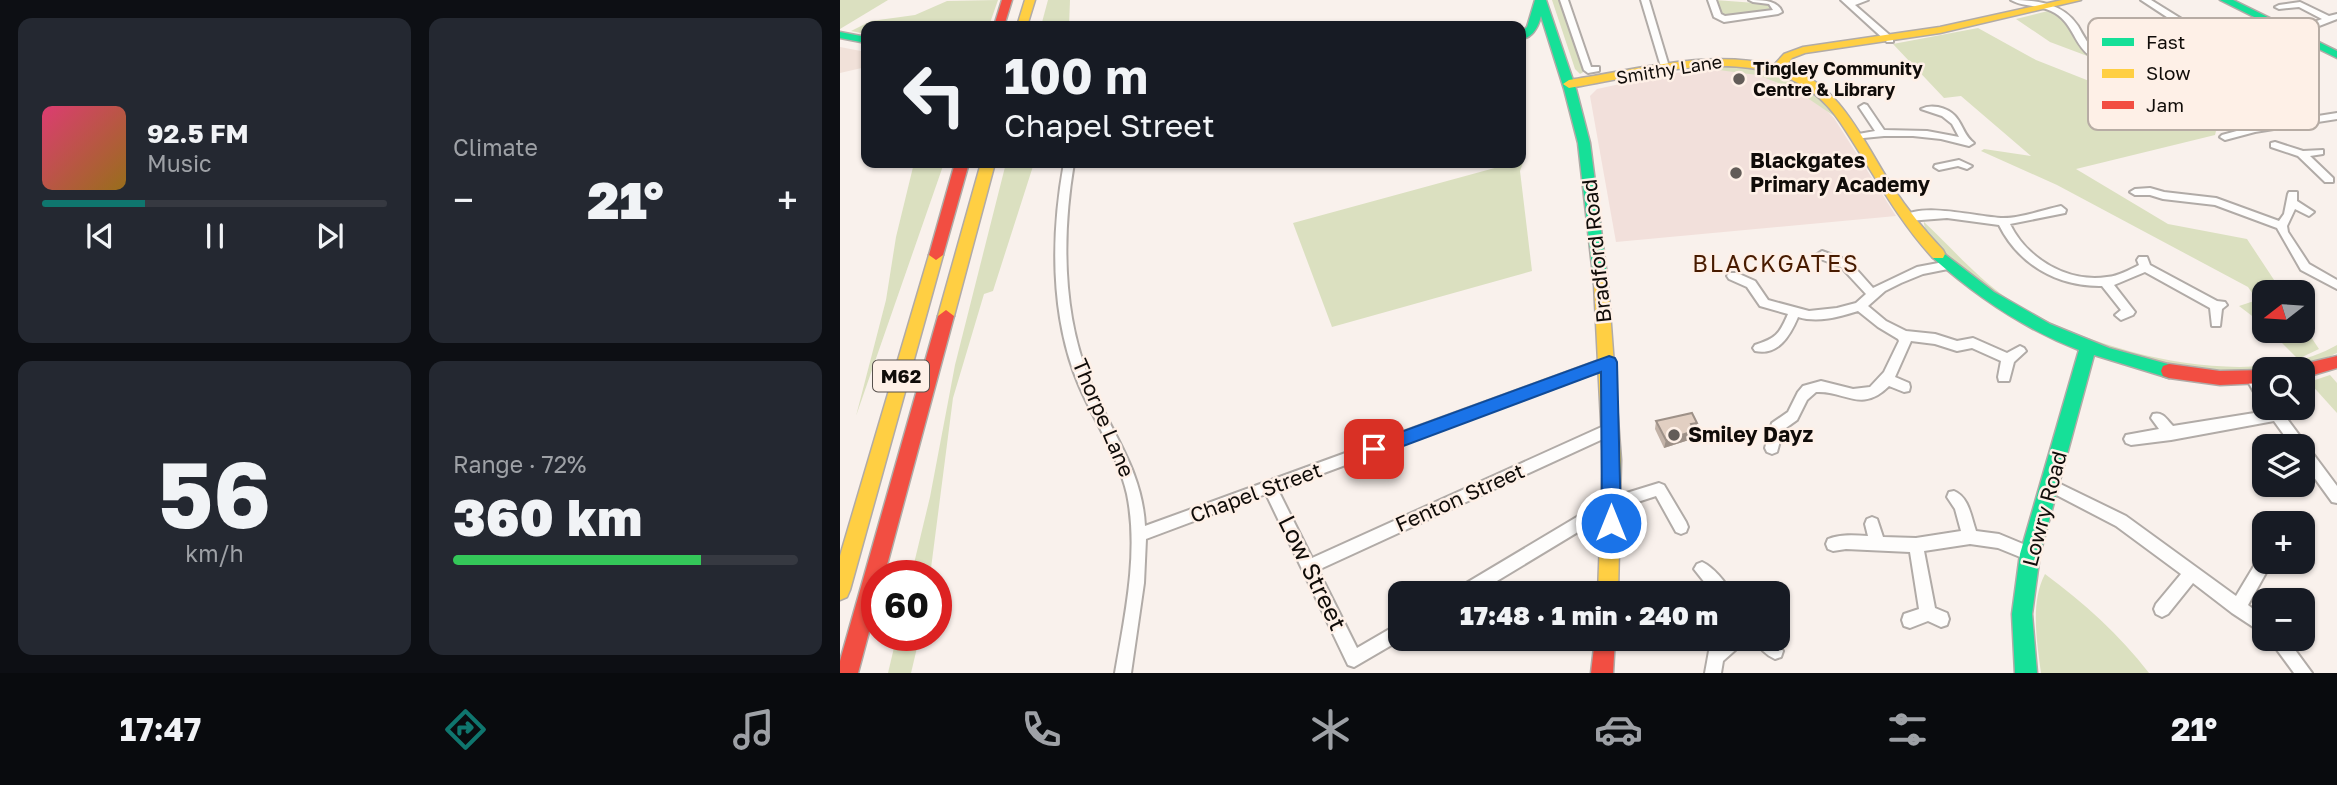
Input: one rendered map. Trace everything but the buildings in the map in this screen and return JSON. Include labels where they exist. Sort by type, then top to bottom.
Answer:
[{"type":"main road","points":[[1001,21],[1007,0]]},
{"type":"main road","points":[[1024,21],[1030,0]]},
{"type":"main road","points":[[1526,32],[1532,28],[1541,0]]},
{"type":"main road","name":"Bradford Road","points":[[1541,0],[1569,84],[1585,145],[1609,362],[1612,504],[1609,581]]},
{"type":"main road","points":[[1779,67],[1795,52],[1890,40],[2012,5],[2049,6],[2076,0]]},
{"type":"main road","points":[[2225,0],[2262,18]]},
{"type":"main road","points":[[1526,35],[1552,32]]},
{"type":"main road","points":[[840,35],[861,39]]},
{"type":"main road","points":[[1526,38],[1558,51]]},
{"type":"main road","points":[[2319,46],[2337,55]]},
{"type":"main road","name":"Smithy Lane","points":[[1569,84],[1598,75],[1737,61],[1779,67],[1802,76],[1822,90],[1928,244],[1949,265],[2003,306],[2040,326],[2124,360],[2170,370],[2252,377]]},
{"type":"main road","points":[[1575,104],[1598,75]]},
{"type":"main road","name":"M62","points":[[840,590],[961,168]]},
{"type":"main road","name":"M62","points":[[847,673],[987,168]]},
{"type":"main road","name":"Lowry Road","points":[[2026,673],[2022,614],[2030,554],[2088,347]]},
{"type":"main road","points":[[2315,368],[2337,362]]},
{"type":"main road","points":[[1602,673],[1604,651]]},
{"type":"street","points":[[1564,0],[1588,70],[1598,75]]},
{"type":"street","points":[[1645,0],[1666,70]]},
{"type":"street","points":[[1712,0],[1717,15],[1724,19],[1778,12],[1771,2],[1753,0]]},
{"type":"street","points":[[1847,2],[1864,0]]},
{"type":"street","points":[[2145,0],[2175,18]]},
{"type":"street","points":[[1847,2],[1890,40]]},
{"type":"street","points":[[2279,8],[2300,4],[2333,18]]},
{"type":"street","points":[[2049,6],[2070,20],[2088,49]]},
{"type":"street","points":[[1864,107],[1880,131]]},
{"type":"street","points":[[1926,109],[1941,110],[1962,131],[1963,164],[1939,167]]},
{"type":"street","points":[[2319,119],[2337,116]]},
{"type":"street","points":[[2225,137],[2251,130]]},
{"type":"street","points":[[1856,137],[1880,131],[1909,132],[1964,141]]},
{"type":"street","points":[[2275,145],[2302,154],[2333,180]]},
{"type":"street","points":[[2302,154],[2319,152]]},
{"type":"street","name":"Thorpe Lane","points":[[1068,168],[1063,194],[1062,250],[1068,321],[1076,363],[1126,462],[1135,497],[1138,534],[1131,629],[1123,673]]},
{"type":"street","points":[[2313,178],[2333,180]]},
{"type":"street","points":[[2135,192],[2151,188],[2163,195],[2216,202],[2282,226],[2305,267],[2337,285]]},
{"type":"street","points":[[2282,226],[2289,214],[2293,198],[2309,212]]},
{"type":"street","points":[[1908,217],[1947,214],[2003,222],[2062,211]]},
{"type":"street","points":[[2003,222],[2017,247],[2048,270],[2068,278],[2106,282],[2144,264],[2219,306],[2216,323]]},
{"type":"street","points":[[1818,255],[1845,264],[1873,295]]},
{"type":"street","points":[[1741,266],[1729,275],[1751,284],[1765,303],[1794,314],[1822,315],[1860,306],[1897,279],[1921,270],[1949,265]]},
{"type":"street","points":[[2106,282],[2129,312],[2121,315]]},
{"type":"street","points":[[1860,306],[1882,324],[1903,336],[1935,339],[1957,346],[1973,343],[2014,355],[2004,377]]},
{"type":"street","points":[[1759,348],[1775,344],[1784,337],[1794,314]]},
{"type":"street","points":[[1772,449],[1777,427],[1793,417],[1804,393],[1810,389],[1819,385],[1856,396],[1870,392],[1889,380],[1905,341],[1903,336]]},
{"type":"street","name":"Chapel Street","points":[[1138,534],[1609,362]]},
{"type":"street","points":[[1889,380],[1904,387]]},
{"type":"street","points":[[2131,439],[2171,434],[2252,417]]},
{"type":"street","points":[[2158,418],[2171,434]]},
{"type":"street","points":[[2280,420],[2291,434]]},
{"type":"street","name":"Fenton Street","points":[[1310,566],[1611,429]]},
{"type":"street","points":[[2315,467],[2337,497]]},
{"type":"street","points":[[2050,485],[2121,521],[2252,618]]},
{"type":"street","name":"Low Street","points":[[1270,488],[1354,659],[1388,638]]},
{"type":"street","points":[[1483,581],[1612,504],[1659,489],[1681,527]]},
{"type":"street","points":[[1954,497],[1961,506],[1970,537]]},
{"type":"street","points":[[1872,524],[1877,543]]},
{"type":"street","points":[[1833,544],[1916,545],[1970,537],[1999,541],[2030,554]]},
{"type":"street","points":[[1910,620],[1934,616],[1916,545]]},
{"type":"street","points":[[1702,569],[1712,581]]},
{"type":"street","points":[[2162,609],[2191,574]]},
{"type":"street","points":[[2238,608],[2257,574]]},
{"type":"street","points":[[1713,673],[1715,657],[1722,651]]},
{"type":"street","points":[[2287,651],[2304,673]]},
{"type":"shaded area","points":[[840,47],[861,51],[861,68],[840,73]]},
{"type":"shaded area","name":"Blackgates Primary Academy","points":[[1718,70],[1757,75],[1794,89],[1826,110],[1834,118],[1896,216],[1616,242],[1590,96],[1597,89],[1670,73]]},
{"type":"green space","points":[[840,0],[888,0],[840,29]]},
{"type":"green space","points":[[998,0],[991,21],[871,21],[915,15],[947,1]]},
{"type":"green space","points":[[1048,0],[1070,0],[1069,21],[1042,21]]},
{"type":"green space","points":[[1552,0],[1560,0],[1585,71],[1580,74],[1575,69]]},
{"type":"green space","points":[[1715,0],[1769,4],[1776,10],[1730,18],[1721,15]]},
{"type":"green space","points":[[2048,11],[2055,14],[2067,24],[2088,56],[2050,42],[2016,19]]},
{"type":"green space","points":[[861,26],[861,33],[851,31]]},
{"type":"green space","points":[[1978,28],[2036,60],[2088,81],[2088,130],[2216,131],[2215,135],[2076,169],[2168,224],[2247,239],[2274,280],[2252,280],[2252,293],[2248,287],[2057,185],[1981,151],[1984,149],[2031,156],[1961,96],[1944,98],[1893,44]]},
{"type":"green space","points":[[1738,64],[1782,73],[1807,85],[1837,118],[1794,89],[1757,75],[1703,68]]},
{"type":"green space","points":[[913,168],[942,168],[856,416],[886,300],[896,237]]},
{"type":"green space","points":[[1005,168],[1032,168],[993,291],[984,294],[953,398],[932,560],[915,560],[930,497],[955,365]]},
{"type":"green space","points":[[1495,168],[1521,168],[1532,271],[1332,327],[1293,223]]},
{"type":"green space","points":[[1924,222],[1974,271],[2007,298],[2079,335],[2169,360],[2215,366],[2252,366],[2252,371],[2194,369],[2142,359],[2092,343],[2044,322],[2000,297],[1963,270],[1933,241]]},
{"type":"green space","points":[[2252,302],[2252,316],[2239,306]]},
{"type":"green space","points":[[2282,343],[2315,343],[2319,349],[2302,357],[2296,357]]},
{"type":"green space","points":[[2337,345],[2337,353],[2315,360],[2315,357],[2308,357]]},
{"type":"green space","points":[[2330,375],[2337,383],[2337,413],[2315,389],[2315,380]]},
{"type":"green space","points":[[2045,574],[2100,620],[2126,645],[2149,673],[2041,673],[2036,609],[2040,585]]},
{"type":"green space","points":[[893,651],[916,651],[911,673],[888,673]]},
{"type":"traffic: fast","points":[[1526,33],[1532,28],[1540,0]]},
{"type":"traffic: fast","points":[[1541,0],[1570,89],[1584,143],[1601,284]]},
{"type":"traffic: fast","points":[[2225,0],[2262,18]]},
{"type":"traffic: fast","points":[[840,35],[861,39]]},
{"type":"traffic: fast","points":[[2319,46],[2337,55]]},
{"type":"traffic: fast","points":[[1938,254],[1989,296],[2045,328],[2105,353],[2169,371]]},
{"type":"traffic: fast","points":[[2026,673],[2022,614],[2030,554],[2088,347]]},
{"type":"traffic: slow","points":[[1024,21],[1030,0]]},
{"type":"traffic: slow","points":[[1779,67],[1788,56],[1803,50],[1940,30],[2076,0]]},
{"type":"traffic: slow","points":[[1569,84],[1717,62],[1754,64],[1788,72],[1818,89],[1843,117],[1898,206],[1938,254]]},
{"type":"traffic: slow","points":[[946,316],[987,168]]},
{"type":"traffic: slow","points":[[840,590],[936,255]]},
{"type":"traffic: slow","points":[[1601,284],[1612,460],[1608,581]]},
{"type":"traffic: jam","points":[[1001,21],[1007,0]]},
{"type":"traffic: jam","points":[[936,255],[961,168]]},
{"type":"traffic: jam","points":[[847,673],[946,316]]},
{"type":"traffic: jam","points":[[2315,368],[2337,362]]},
{"type":"traffic: jam","points":[[2169,371],[2220,378],[2252,377]]},
{"type":"traffic: jam","points":[[1602,673],[1604,651]]},
{"type":"place","name":"Tingley Community Centre & Library","points":[[1739,79]]},
{"type":"place","name":"Blackgates Primary Academy","points":[[1736,173]]},
{"type":"place","name":"Smiley Dayz","points":[[1674,435]]},
{"type":"district","name":"BLACKGATES","points":[[1776,264]]},
{"type":"route","points":[[1374,449],[1609,362],[1611,523]]}]
